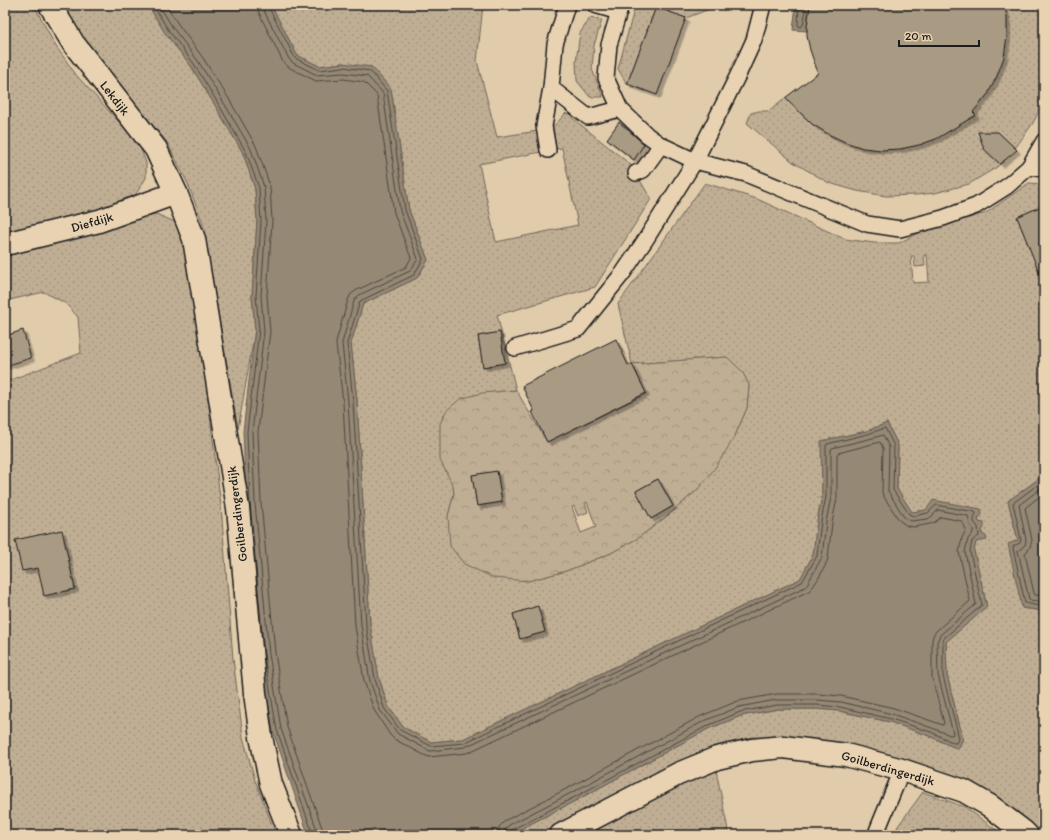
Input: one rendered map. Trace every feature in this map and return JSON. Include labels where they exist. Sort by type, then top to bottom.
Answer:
[{"type":"street","name":"Lekdijk","points":[[50,5],[73,43],[156,149],[176,193]]},
{"type":"street","name":"Diefdijk","points":[[5,244],[99,221],[176,193]]},
{"type":"street","name":"Goilberdingerdijk","points":[[176,193],[194,239],[238,508],[255,693],[261,737],[272,784],[291,835]]},
{"type":"street","name":"Goilberdingerdijk","points":[[561,835],[678,774],[717,758],[752,750],[783,747],[846,755],[902,770],[964,791],[990,806],[1027,835]]},
{"type":"lane","points":[[548,150],[544,126],[551,88],[555,44],[567,5]]},
{"type":"lane","points":[[595,5],[620,9],[609,45],[606,78],[620,109],[647,135],[660,145],[695,161],[746,174],[867,224],[900,229],[943,218],[976,206],[1006,187],[1029,167],[1044,141]]},
{"type":"lane","points":[[515,348],[578,329],[623,273],[695,161],[754,40],[763,5]]},
{"type":"lane","points":[[551,88],[588,117],[620,109]]},
{"type":"lane","points":[[636,173],[643,170],[660,145]]},
{"type":"lane","points":[[1029,167],[1044,169]]},
{"type":"lane","points":[[878,835],[877,831],[902,770]]},
{"type":"green space","points":[[5,5],[34,5],[55,45],[77,76],[139,144],[146,163],[146,178],[136,194],[119,204],[96,213],[5,234]]},
{"type":"green space","points":[[62,5],[148,5],[165,33],[191,66],[243,153],[255,189],[257,221],[252,296],[255,330],[238,429],[203,224],[188,184],[167,142],[87,46]]},
{"type":"green space","points":[[271,5],[483,5],[477,61],[497,137],[538,131],[541,152],[479,164],[496,242],[578,225],[562,148],[556,149],[553,127],[566,113],[631,165],[651,199],[595,287],[497,315],[516,390],[510,391],[453,486],[454,494],[448,516],[528,581],[566,571],[611,553],[638,538],[671,513],[699,488],[734,438],[747,408],[749,385],[727,357],[632,364],[618,304],[705,183],[757,199],[845,239],[874,243],[899,243],[922,231],[986,213],[1029,183],[1044,184],[1044,216],[1040,207],[1017,217],[1029,246],[1044,240],[1044,388],[1042,390],[1044,396],[1044,475],[1008,501],[1018,540],[1022,608],[1044,611],[1044,835],[1041,835],[1004,803],[976,785],[906,759],[854,748],[785,739],[753,737],[718,746],[678,763],[545,835],[509,835],[708,729],[741,716],[778,709],[817,709],[839,711],[890,722],[929,736],[958,749],[963,739],[947,675],[946,641],[987,607],[974,551],[976,542],[982,534],[982,530],[978,519],[926,510],[912,512],[897,489],[898,445],[887,423],[867,431],[822,441],[822,497],[817,521],[813,555],[800,579],[463,739],[431,742],[403,727],[388,706],[379,678],[370,624],[357,401],[351,343],[363,304],[417,278],[428,260],[409,210],[391,89],[343,63],[319,66],[297,55]],"holes":[[[924,255],[927,255],[929,282],[913,283],[911,256],[914,256],[915,267],[925,266]],[[500,332],[505,363],[483,367],[478,336]],[[537,607],[545,631],[520,639],[513,614]]]},
{"type":"green space","points":[[636,5],[720,5],[686,18],[656,7],[627,84],[618,69]]},
{"type":"green space","points":[[979,5],[1044,5],[1044,101],[1033,123],[1011,154],[997,167],[969,184],[935,193],[915,195],[886,196],[857,191],[829,183],[793,162],[747,123],[751,113],[769,111],[806,83]]},
{"type":"green space","points":[[590,18],[602,20],[594,45],[592,69],[603,97],[590,97],[577,81],[576,62],[580,33]]},
{"type":"green space","points":[[156,214],[175,222],[187,240],[221,506],[233,659],[243,737],[255,780],[277,835],[5,835],[5,382],[81,353],[78,317],[65,303],[44,292],[5,301],[5,254],[102,230],[141,217]]},
{"type":"green space","points":[[727,357],[742,371],[749,385],[747,408],[734,438],[715,468],[699,488],[671,513],[638,538],[611,553],[566,571],[528,581],[494,578],[464,564],[450,546],[448,516],[454,494],[453,486],[440,460],[440,424],[446,411],[460,399],[482,393],[516,390],[547,442],[646,394],[632,364]],"holes":[[[497,472],[502,502],[477,506],[472,475]],[[658,479],[673,506],[651,518],[636,491]],[[587,502],[596,527],[581,533],[572,507],[574,506],[578,516],[588,512],[585,503]]]},
{"type":"green space","points":[[716,770],[729,835],[584,835],[676,787]]},
{"type":"green space","points":[[923,792],[965,807],[1003,835],[894,835],[898,826]]},
{"type":"water","points":[[148,5],[271,5],[297,55],[319,66],[343,63],[372,67],[391,89],[409,210],[428,260],[417,278],[363,304],[351,343],[357,401],[370,624],[379,678],[388,706],[403,727],[431,742],[463,739],[800,579],[813,555],[817,521],[822,497],[821,441],[867,431],[887,423],[898,445],[897,489],[912,512],[926,510],[933,500],[981,509],[982,515],[978,519],[979,522],[984,523],[982,534],[986,536],[987,540],[976,542],[974,551],[987,607],[946,642],[947,675],[963,739],[958,749],[929,736],[890,722],[839,711],[817,709],[778,709],[741,716],[708,729],[509,835],[307,835],[308,834],[273,731],[260,655],[246,503],[243,431],[255,330],[252,296],[257,221],[255,189],[243,153],[191,66],[165,33]]},
{"type":"water","points":[[796,5],[811,5],[808,15],[807,31],[793,30]]},
{"type":"water","points":[[1044,475],[1044,611],[1022,608],[1008,544],[1018,540],[1008,501]]},
{"type":"building","points":[[810,5],[1004,5],[1007,16],[1007,36],[1004,57],[988,94],[973,112],[976,115],[936,139],[919,145],[900,149],[881,150],[863,148],[828,134],[812,124],[785,98],[818,73],[807,36]]},
{"type":"building","points":[[656,7],[686,18],[657,95],[627,84]]},
{"type":"building","points":[[619,122],[644,144],[634,160],[607,139]]},
{"type":"building","points":[[978,132],[998,132],[1017,150],[1000,164],[984,149]]},
{"type":"building","points":[[1044,205],[1044,282],[1043,282],[1017,217]]},
{"type":"building","points":[[23,330],[31,358],[5,366],[5,336]]},
{"type":"building","points":[[500,332],[505,363],[483,367],[478,336]]},
{"type":"building","points":[[616,339],[628,365],[632,364],[646,393],[547,442],[532,412],[534,411],[522,386]]},
{"type":"building","points":[[497,471],[502,502],[477,506],[472,475]]},
{"type":"building","points":[[658,479],[673,506],[651,519],[636,491]]},
{"type":"building","points":[[62,530],[75,589],[44,596],[38,568],[22,571],[15,540]]},
{"type":"building","points":[[538,606],[545,632],[520,639],[513,614]]}]
